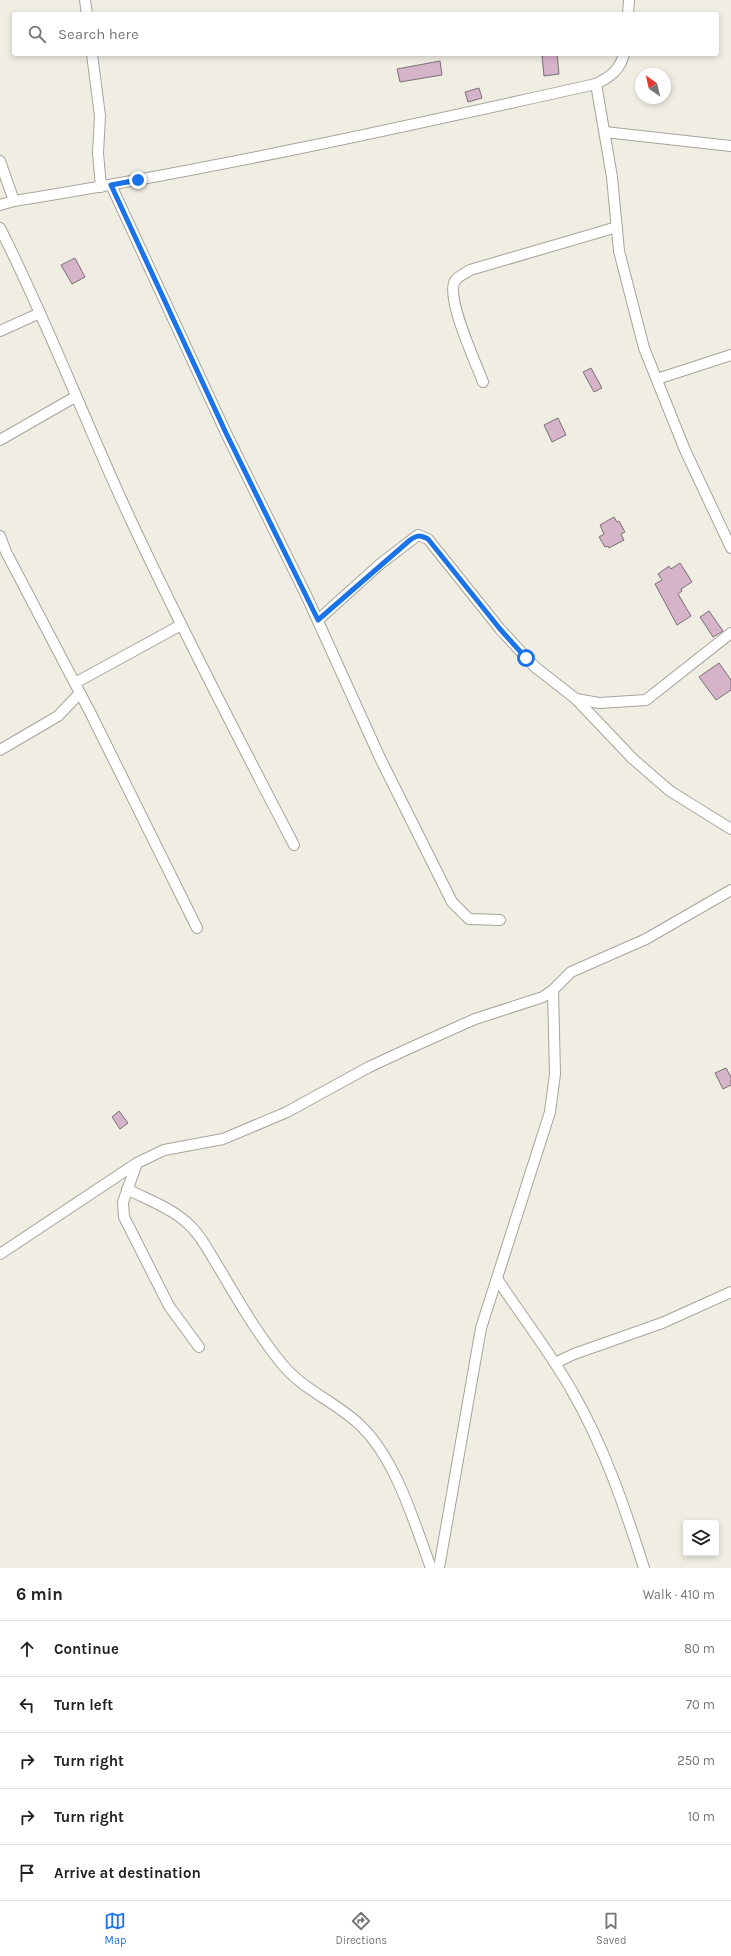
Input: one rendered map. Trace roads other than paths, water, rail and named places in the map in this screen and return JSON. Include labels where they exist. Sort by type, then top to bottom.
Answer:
[{"type":"street","points":[[85,0],[87,12]]},
{"type":"street","points":[[628,12],[630,0]]},
{"type":"street","points":[[92,56],[100,116],[98,153],[106,186],[318,620],[380,758],[452,902],[469,919],[500,920]]},
{"type":"street","points":[[0,205],[14,201],[106,186],[280,153],[596,84],[615,72],[621,64],[623,56]]},
{"type":"street","points":[[596,84],[605,132],[619,251],[642,341],[684,450],[731,548]]},
{"type":"street","points":[[605,132],[731,146]]},
{"type":"street","points":[[0,161],[14,201]]},
{"type":"street","points":[[483,382],[457,315],[452,288],[456,280],[470,270],[617,227]]},
{"type":"street","points":[[0,228],[40,313],[75,396],[128,514],[181,625],[294,846]]},
{"type":"street","points":[[0,331],[40,313]]},
{"type":"street","points":[[657,379],[731,355]]},
{"type":"street","points":[[0,440],[75,396]]},
{"type":"street","points":[[318,620],[410,540],[418,535],[428,539],[500,629],[535,667],[576,699],[633,759],[665,787],[731,829]]},
{"type":"street","points":[[0,536],[6,552],[80,693],[197,928]]},
{"type":"street","points":[[75,684],[181,625]]},
{"type":"street","points":[[576,699],[599,703],[646,700],[731,633]]},
{"type":"street","points":[[0,750],[58,716],[80,693]]},
{"type":"street","points":[[0,1254],[137,1163],[164,1150],[223,1139],[280,1115],[368,1067],[475,1019],[543,997],[553,990],[571,972],[646,939],[731,890]]},
{"type":"street","points":[[439,1568],[481,1328],[498,1280],[550,1112],[555,1074],[553,990]]},
{"type":"street","points":[[137,1163],[123,1202],[124,1217],[136,1245],[169,1306],[199,1346]]},
{"type":"street","points":[[127,1189],[171,1211],[187,1222],[205,1245],[239,1302],[282,1364],[299,1381],[360,1424],[376,1442],[403,1492],[431,1568]]},
{"type":"street","points":[[498,1280],[555,1363],[588,1420],[614,1483],[644,1568]]},
{"type":"street","points":[[555,1363],[574,1354],[654,1326],[731,1292]]}]
